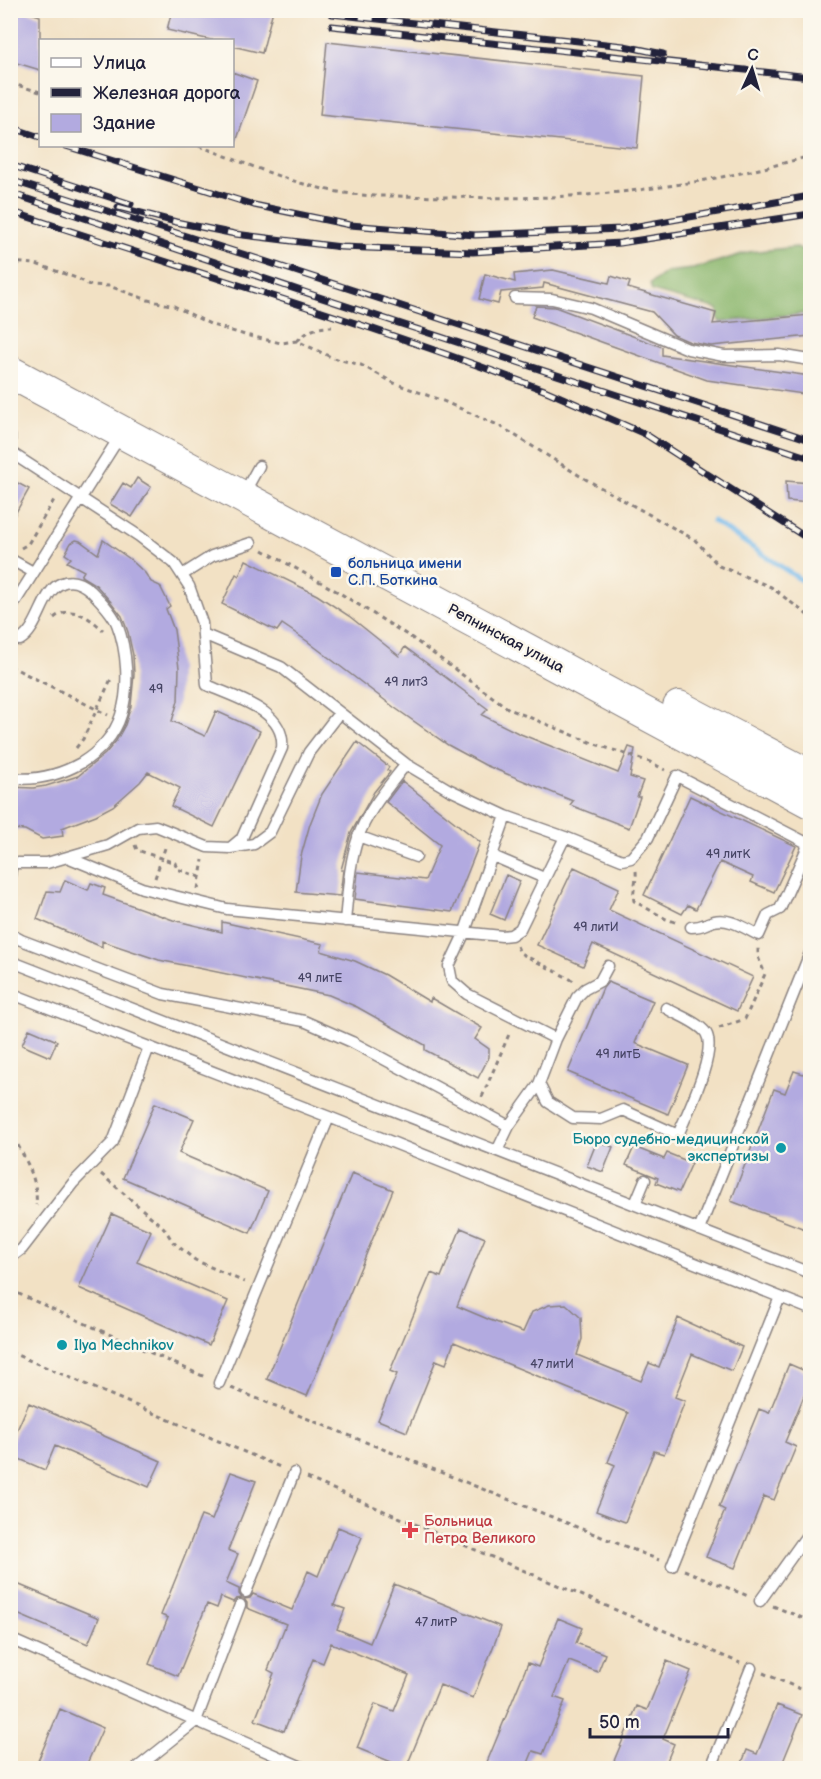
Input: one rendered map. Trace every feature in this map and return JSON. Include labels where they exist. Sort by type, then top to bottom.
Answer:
[{"type":"street","name":"Репнинская улица","points":[[10,353],[250,482],[810,776]]},
{"type":"street","name":"Репнинская улица","points":[[10,372],[250,482],[810,802]]},
{"type":"lane","points":[[515,298],[552,299],[591,308],[688,349],[724,356],[779,355],[810,360]]},
{"type":"lane","points":[[10,610],[82,499],[126,425]]},
{"type":"lane","points":[[10,436],[10,444]]},
{"type":"lane","points":[[10,452],[139,536],[174,563],[189,586],[202,623],[207,685],[268,714],[280,728],[283,739],[282,748],[242,838],[230,848]]},
{"type":"lane","points":[[182,575],[212,556],[251,543]]},
{"type":"lane","points":[[14,554],[33,572]]},
{"type":"lane","points":[[10,639],[20,640],[31,630],[52,590],[61,583],[72,581],[84,585],[98,598],[116,622],[124,652],[126,683],[121,715],[111,736],[93,756],[64,772],[31,780],[10,778]]},
{"type":"lane","points":[[203,634],[281,667],[406,764],[448,789],[506,816],[622,860],[631,858],[648,838],[678,776],[808,837],[807,848],[780,909],[768,915],[759,935],[729,921],[714,921],[703,927],[691,927]]},
{"type":"lane","points":[[10,875],[11,863],[47,863],[108,845],[138,828],[156,826],[207,847],[230,848],[254,844],[270,832],[309,752],[339,713]]},
{"type":"lane","points":[[345,921],[352,863],[358,836],[379,800],[406,764]]},
{"type":"lane","points":[[506,816],[464,934],[449,966],[452,981],[467,994],[556,1039]]},
{"type":"lane","points":[[358,836],[416,856]]},
{"type":"lane","points":[[67,857],[152,891],[227,909],[502,936],[511,935],[519,929],[565,837]]},
{"type":"lane","points":[[493,856],[544,878]]},
{"type":"lane","points":[[10,934],[163,994],[304,1021],[352,1042],[509,1126]]},
{"type":"lane","points":[[699,1230],[810,953]]},
{"type":"lane","points":[[10,962],[810,1273]]},
{"type":"lane","points":[[497,1151],[509,1126],[539,1084],[556,1039],[577,997],[585,989],[600,981],[608,966]]},
{"type":"lane","points":[[10,993],[329,1117],[810,1309]]},
{"type":"lane","points":[[539,1084],[548,1102],[573,1118],[601,1119],[623,1110],[678,1135],[705,1068],[709,1044],[706,1034],[698,1026],[666,1008]]},
{"type":"lane","points":[[10,1258],[22,1249],[74,1183],[113,1142],[149,1047]]},
{"type":"lane","points":[[219,1383],[329,1117]]},
{"type":"lane","points":[[635,1204],[645,1180]]},
{"type":"lane","points":[[672,1566],[780,1297]]},
{"type":"lane","points":[[246,1592],[294,1473]]},
{"type":"lane","points":[[760,1601],[810,1531]]},
{"type":"lane","points":[[137,1768],[196,1721],[240,1605]]},
{"type":"lane","points":[[10,1639],[304,1768]]},
{"type":"lane","points":[[711,1768],[751,1668]]},
{"type":"path","points":[[10,83],[39,92]]},
{"type":"path","points":[[202,147],[282,179],[351,195],[513,198],[582,195],[708,180],[810,156]]},
{"type":"path","points":[[10,262],[36,264],[79,279],[89,285],[109,286],[148,300],[174,306],[212,325],[281,343],[297,341],[333,358],[361,364],[394,383],[500,426],[580,476],[695,540],[718,566],[771,587],[810,616]]},
{"type":"path","points":[[297,341],[318,327],[332,327]]},
{"type":"path","points":[[14,554],[28,544],[54,501],[54,494]]},
{"type":"path","points":[[251,543],[338,591],[412,638],[509,709],[595,744],[650,762],[678,776]]},
{"type":"path","points":[[31,630],[43,636],[51,620],[60,613],[70,611],[85,616],[102,629],[107,638]]},
{"type":"path","points":[[10,666],[99,711]]},
{"type":"path","points":[[71,754],[83,739],[99,711],[112,674]]},
{"type":"path","points":[[152,891],[171,832]]},
{"type":"path","points":[[129,833],[137,850],[175,863],[177,869],[200,877]]},
{"type":"path","points":[[197,902],[207,847]]},
{"type":"path","points":[[631,858],[637,872],[634,902],[666,919],[691,927]]},
{"type":"path","points":[[511,935],[520,953],[573,980],[585,989]]},
{"type":"path","points":[[706,1034],[746,1019],[765,974],[758,957],[759,935]]},
{"type":"path","points":[[477,1108],[516,1019]]},
{"type":"path","points":[[10,1129],[30,1167],[37,1198],[33,1234]]},
{"type":"path","points":[[90,1165],[164,1228],[173,1242],[195,1260],[258,1288]]},
{"type":"path","points":[[10,1290],[219,1383],[810,1621]]},
{"type":"path","points":[[10,1352],[810,1693]]},
{"type":"green space","points":[[797,247],[804,251],[810,273],[810,313],[720,322],[718,309],[652,291],[650,284],[666,272],[693,269],[749,252]]},
{"type":"building","points":[[10,10],[22,10],[40,16],[39,70],[10,61]]},
{"type":"building","points":[[172,10],[273,10],[262,53],[234,46],[234,39],[207,39],[167,30]]},
{"type":"building","points":[[327,42],[644,76],[637,148],[320,115]]},
{"type":"building","points":[[234,73],[257,81],[234,145]]},
{"type":"building","points":[[553,270],[609,283],[611,276],[630,282],[628,288],[716,313],[713,324],[810,315],[810,336],[711,346],[690,342],[674,335],[652,312],[544,283],[543,288],[501,292],[498,304],[479,299],[485,274],[515,282],[514,274]]},
{"type":"building","points":[[536,306],[555,307],[662,347],[662,355],[810,376],[810,395],[707,380],[532,317]]},
{"type":"building","points":[[137,478],[151,487],[132,517],[110,504],[123,483],[131,488]]},
{"type":"building","points":[[10,479],[29,489],[10,523]]},
{"type":"building","points":[[786,481],[810,483],[810,503],[787,501]]},
{"type":"building","points":[[76,540],[98,554],[103,540],[130,559],[151,582],[160,586],[170,606],[166,609],[174,630],[179,668],[178,701],[172,721],[205,736],[216,711],[260,731],[214,827],[171,806],[180,788],[148,772],[113,806],[62,828],[63,836],[42,839],[25,830],[10,829],[10,787],[46,786],[78,776],[105,754],[116,741],[125,725],[131,706],[134,674],[128,632],[122,616],[111,602],[96,585],[81,576],[84,571],[67,562],[71,558],[65,554],[71,543]]},
{"type":"building","points":[[246,560],[317,595],[349,616],[399,656],[405,647],[488,709],[482,715],[518,733],[618,773],[629,747],[635,749],[630,777],[643,781],[629,828],[570,805],[573,801],[485,765],[448,745],[282,624],[277,631],[222,604],[236,574],[239,576]]},
{"type":"building","points":[[357,742],[389,767],[387,770],[390,772],[374,792],[351,833],[341,870],[343,870],[340,896],[296,892],[301,856],[322,794]]},
{"type":"building","points":[[402,781],[480,842],[452,912],[355,899],[358,872],[425,880],[440,845],[386,802]]},
{"type":"building","points":[[690,796],[796,846],[774,892],[751,882],[753,877],[720,862],[696,909],[688,905],[682,914],[644,895]]},
{"type":"building","points":[[574,867],[619,888],[609,910],[753,977],[737,1011],[593,944],[583,966],[537,945]]},
{"type":"building","points":[[506,875],[520,881],[504,920],[490,914]]},
{"type":"building","points":[[65,880],[88,890],[91,883],[105,888],[103,895],[173,920],[222,932],[222,922],[323,944],[321,951],[355,961],[385,975],[430,1002],[431,998],[482,1028],[475,1039],[489,1049],[489,1057],[478,1078],[425,1050],[425,1045],[357,1007],[329,995],[159,960],[102,941],[102,947],[37,919],[47,891],[60,892]]},
{"type":"building","points":[[608,982],[653,1001],[635,1043],[688,1065],[668,1114],[568,1072],[603,988]]},
{"type":"building","points":[[29,1029],[57,1041],[50,1057],[22,1045]]},
{"type":"building","name":"Бюро судебно-медицинской экспертизы","points":[[794,1071],[810,1076],[810,1231],[731,1201],[774,1089],[785,1093]]},
{"type":"building","points":[[155,1103],[194,1119],[179,1153],[268,1191],[250,1233],[123,1178]]},
{"type":"building","points":[[597,1141],[613,1147],[603,1172],[587,1166]]},
{"type":"building","points":[[634,1147],[664,1159],[667,1153],[692,1163],[679,1192],[656,1183],[658,1178],[626,1165]]},
{"type":"building","points":[[352,1173],[393,1190],[307,1396],[267,1379]]},
{"type":"building","points":[[112,1214],[151,1231],[137,1262],[228,1301],[209,1345],[79,1288]]},
{"type":"building","points":[[461,1228],[485,1238],[457,1306],[490,1320],[523,1332],[532,1312],[549,1305],[566,1304],[581,1318],[582,1339],[577,1355],[641,1381],[649,1363],[659,1367],[678,1318],[742,1347],[732,1371],[692,1354],[675,1397],[685,1401],[664,1454],[654,1451],[625,1522],[596,1511],[615,1465],[608,1462],[628,1413],[454,1342],[446,1364],[436,1360],[407,1432],[378,1420],[397,1374],[390,1371],[431,1273],[441,1277]]},
{"type":"building","points":[[789,1364],[810,1373],[810,1381],[785,1442],[796,1447],[774,1500],[764,1496],[735,1568],[706,1557],[725,1510],[719,1507],[759,1409],[769,1413]]},
{"type":"building","points":[[29,1403],[161,1461],[149,1487],[55,1446],[45,1470],[10,1455],[10,1446]]},
{"type":"building","points":[[231,1472],[256,1481],[228,1550],[238,1554],[226,1583],[239,1589],[242,1598],[233,1602],[221,1597],[217,1608],[207,1604],[178,1676],[149,1664],[168,1618],[161,1615],[201,1516],[212,1520]]},
{"type":"building","points":[[338,1527],[362,1537],[334,1605],[345,1609],[337,1629],[370,1643],[394,1584],[501,1627],[473,1698],[440,1685],[406,1768],[357,1748],[375,1704],[394,1711],[409,1675],[331,1643],[323,1663],[313,1659],[284,1731],[255,1720],[274,1673],[268,1670],[286,1624],[247,1608],[244,1599],[250,1598],[253,1594],[292,1610],[308,1571],[318,1576]]},
{"type":"building","points":[[10,1581],[99,1618],[88,1644],[10,1611]]},
{"type":"building","points":[[558,1618],[582,1628],[576,1643],[605,1654],[598,1672],[569,1661],[554,1697],[565,1701],[543,1754],[533,1751],[526,1768],[493,1768],[494,1765],[487,1762],[528,1663],[538,1667]]},
{"type":"building","points":[[667,1661],[691,1671],[663,1739],[674,1744],[664,1768],[611,1768],[637,1706],[647,1710]]},
{"type":"building","points":[[777,1705],[802,1715],[782,1764],[791,1768],[740,1768],[747,1750],[757,1754]]},
{"type":"building","points":[[60,1709],[103,1728],[85,1768],[35,1768]]},
{"type":"waterway","points":[[713,521],[810,586]]},
{"type":"railway","points":[[332,14],[624,46],[663,54]]},
{"type":"railway","points":[[332,26],[810,77]]},
{"type":"railway","points":[[10,127],[39,137]]},
{"type":"railway","points":[[69,147],[254,205],[350,225],[475,235],[621,229],[810,196]]},
{"type":"railway","points":[[10,165],[131,204]]},
{"type":"railway","points":[[10,180],[810,440]]},
{"type":"railway","points":[[10,193],[810,458]]},
{"type":"railway","points":[[118,207],[235,234],[341,247],[473,252],[620,243],[810,214]]},
{"type":"railway","points":[[10,211],[415,343],[549,392]]},
{"type":"railway","points":[[542,389],[645,434],[810,540]]},
{"type":"place","name":"больница имени С.П. Боткина","points":[[336,572]]},
{"type":"place","name":"Бюро судебно-медицинской экспертизы","points":[[781,1148]]},
{"type":"place","name":"Ilya Mechnikov","points":[[62,1345]]},
{"type":"place","name":"Больница Петра Великого","points":[[410,1530]]}]
